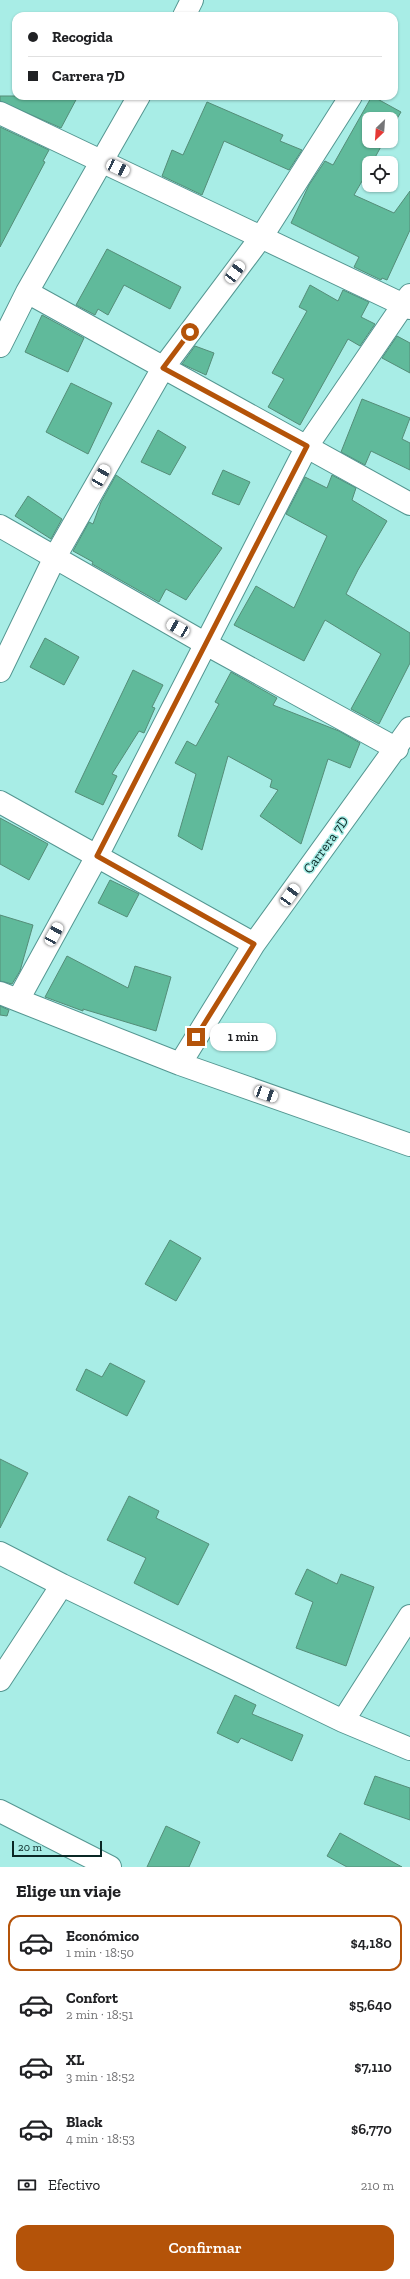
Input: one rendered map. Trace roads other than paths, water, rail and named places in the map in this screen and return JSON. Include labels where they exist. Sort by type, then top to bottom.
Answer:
[{"type":"street","points":[[186,12],[192,0]]},
{"type":"street","points":[[0,346],[28,292],[137,100]]},
{"type":"street","points":[[0,671],[54,557],[163,368],[262,236],[348,100]]},
{"type":"street","points":[[0,113],[407,303],[307,446],[97,856],[9,996],[180,1064],[410,1145]]},
{"type":"street","points":[[28,292],[410,504]]},
{"type":"street","points":[[0,526],[206,644],[397,749]]},
{"type":"street","name":"Carrera 7D","points":[[180,1064],[254,944],[397,749],[410,728]]},
{"type":"street","points":[[0,802],[254,944]]},
{"type":"street","points":[[0,1553],[62,1585],[343,1721],[410,1749]]},
{"type":"street","points":[[0,1680],[62,1585]]},
{"type":"street","points":[[343,1721],[410,1616]]},
{"type":"street","points":[[0,1811],[110,1867]]}]
